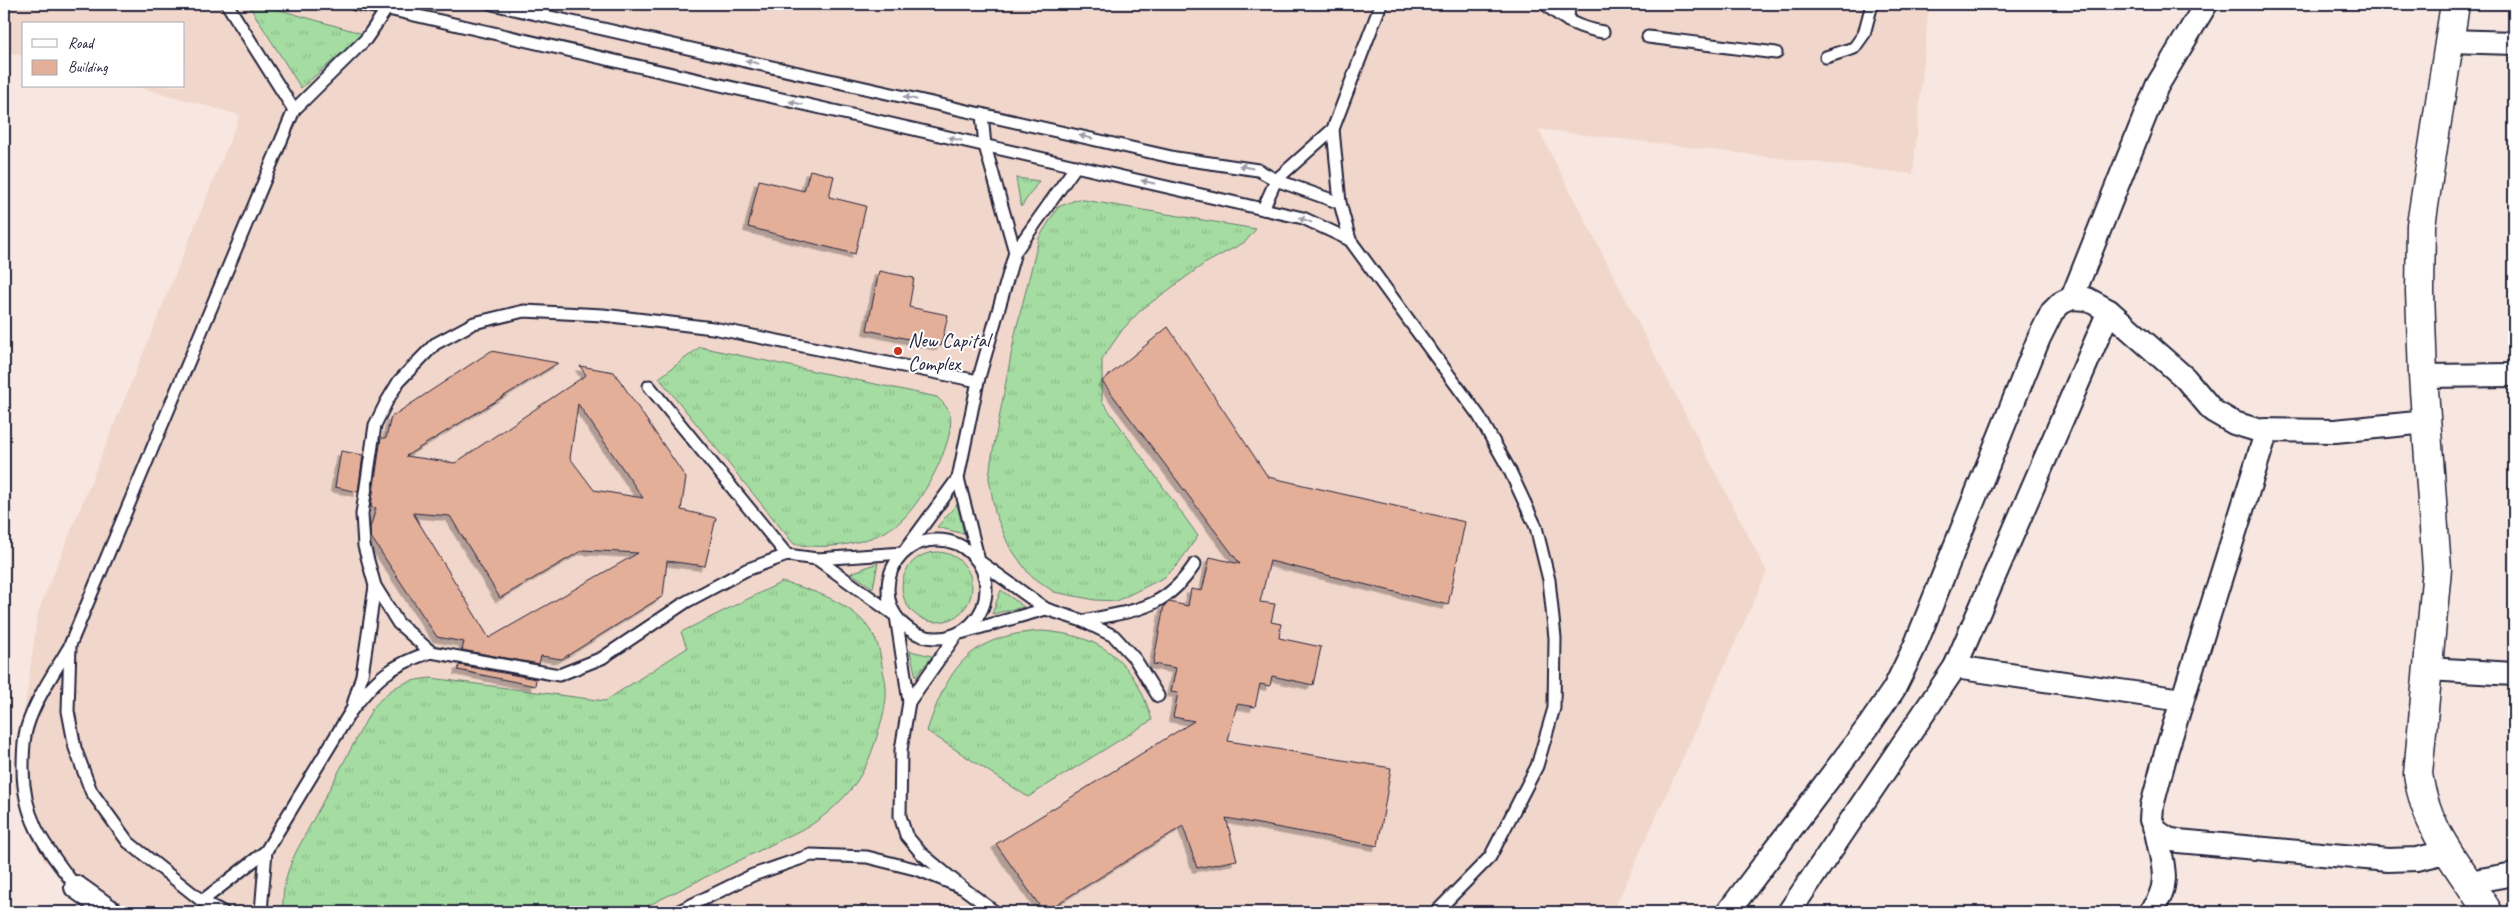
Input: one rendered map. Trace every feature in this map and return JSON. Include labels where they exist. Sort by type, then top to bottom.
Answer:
[{"type":"street","points":[[2072,298],[2156,86],[2206,4]]},
{"type":"street","points":[[2455,4],[2421,224],[2420,292],[2423,376],[2437,569],[2418,774],[2421,797],[2431,824],[2446,852],[2469,882],[2488,912]]},
{"type":"street","points":[[2449,41],[2514,43]]},
{"type":"street","points":[[1728,912],[1894,689],[1933,602],[2039,338],[2052,312],[2062,303],[2072,298],[2086,298],[2109,311],[2185,378],[2213,411],[2234,423],[2267,430],[2335,431],[2426,422]]},
{"type":"street","points":[[1789,912],[1955,667],[2109,311]]},
{"type":"street","points":[[2423,376],[2514,375]]},
{"type":"street","points":[[2150,912],[2160,900],[2165,881],[2156,831],[2151,820],[2152,806],[2182,700],[2267,430]]},
{"type":"street","points":[[1955,667],[2182,700]]},
{"type":"street","points":[[2428,669],[2514,674]]},
{"type":"street","points":[[2156,831],[2168,840],[2349,858],[2417,859],[2446,852]]},
{"type":"street","points":[[2469,882],[2514,874]]},
{"type":"street","points":[[76,887],[111,912]]},
{"type":"lane","points":[[226,4],[294,110]]},
{"type":"lane","points":[[355,4],[389,6],[985,146],[1303,218],[1350,240]]},
{"type":"lane","points":[[492,4],[1176,158],[1258,170],[1276,180],[1340,203]]},
{"type":"lane","points":[[1381,4],[1333,129],[1340,203],[1350,240],[1479,416],[1509,469],[1536,527],[1549,580],[1555,638],[1554,708],[1537,766],[1490,857],[1436,912]]},
{"type":"lane","points":[[1545,4],[1577,27],[1603,32]]},
{"type":"lane","points":[[1568,21],[1569,4]]},
{"type":"lane","points":[[1826,57],[1854,48],[1864,34],[1872,4]]},
{"type":"lane","points":[[76,887],[45,846],[27,809],[23,792],[23,755],[27,727],[70,646],[294,110],[366,39],[389,6]]},
{"type":"lane","points":[[1648,37],[1776,53]]},
{"type":"lane","points":[[982,114],[985,146],[1015,252]]},
{"type":"lane","points":[[1263,209],[1276,180],[1333,129]]},
{"type":"lane","points":[[995,912],[921,853],[906,835],[900,816],[901,750],[909,702],[896,616],[889,600],[888,584],[893,567],[958,478],[978,382],[1015,252],[1076,166]]},
{"type":"lane","points":[[431,652],[398,623],[375,586],[364,546],[362,514],[375,426],[399,381],[436,344],[474,323],[524,311],[603,315],[713,328],[978,382]]},
{"type":"lane","points":[[649,386],[787,555]]},
{"type":"lane","points":[[909,702],[958,634],[972,624],[982,611],[987,594],[986,577],[979,561],[958,478]]},
{"type":"lane","points":[[202,901],[266,851],[351,711],[383,675],[398,664],[431,652],[560,676],[602,658],[694,598],[746,570],[787,555],[817,559],[903,553],[917,543],[934,540],[951,541],[967,549],[979,561],[1046,610],[1082,621],[1114,636],[1135,659],[1158,696]]},
{"type":"lane","points":[[817,559],[896,616],[908,629],[923,636],[941,638],[1046,610]]},
{"type":"lane","points":[[1082,621],[1147,608],[1181,585],[1195,564]]},
{"type":"lane","points":[[351,711],[362,675],[375,586]]},
{"type":"lane","points":[[70,646],[68,712],[75,748],[91,791],[128,842],[202,901],[223,912]]},
{"type":"lane","points":[[261,912],[266,851]]},
{"type":"lane","points":[[677,912],[753,874],[810,855],[867,857],[919,870],[963,888]]},
{"type":"shaded area","name":"New Capital Complex","points":[[4,4],[1929,4],[1913,174],[1538,129],[1767,572],[1613,912],[128,912],[44,861],[14,787],[38,612],[240,115],[142,88],[185,88],[185,22],[22,22],[22,56],[4,51]]},
{"type":"green space","points":[[248,4],[259,4],[364,34],[301,88]]},
{"type":"green space","points":[[1016,178],[1039,181],[1021,207]]},
{"type":"green space","points":[[1078,199],[1256,229],[1245,242],[1204,264],[1141,310],[1123,329],[1102,359],[1102,401],[1198,536],[1178,564],[1165,577],[1117,601],[1095,600],[1054,592],[1029,574],[1009,546],[995,513],[989,478],[1015,334],[1039,238],[1058,207]]},
{"type":"green space","points":[[700,347],[937,397],[949,412],[950,427],[942,457],[915,505],[896,525],[873,537],[834,546],[794,544],[659,378]]},
{"type":"green space","points":[[957,504],[964,534],[937,527]]},
{"type":"green space","points":[[944,552],[957,558],[966,567],[970,573],[972,587],[970,601],[962,612],[951,620],[930,622],[923,620],[912,612],[904,601],[902,580],[904,573],[912,562],[923,554]]},
{"type":"green space","points":[[878,563],[873,588],[851,573]]},
{"type":"green space","points":[[782,582],[830,598],[862,620],[877,642],[886,685],[886,698],[882,719],[869,759],[855,784],[846,795],[811,825],[635,912],[283,912],[285,881],[296,852],[372,709],[385,695],[397,686],[431,678],[605,701],[687,648],[681,632]]},
{"type":"green space","points":[[1001,590],[1024,607],[992,614]]},
{"type":"green space","points":[[1042,631],[1083,638],[1114,655],[1126,667],[1136,682],[1152,720],[1028,797],[927,731],[944,689],[954,672],[965,659],[997,639]]},
{"type":"green space","points":[[910,651],[932,656],[916,677]]},
{"type":"building","points":[[810,170],[834,176],[829,197],[866,206],[855,254],[748,227],[759,180],[804,191]]},
{"type":"building","points":[[879,271],[914,278],[909,307],[948,315],[941,346],[867,330]]},
{"type":"building","points":[[1168,327],[1268,477],[1465,522],[1448,605],[1270,561],[1260,602],[1275,604],[1271,622],[1281,624],[1279,638],[1321,647],[1313,685],[1272,676],[1270,686],[1260,684],[1255,707],[1237,704],[1228,741],[1391,768],[1378,846],[1226,818],[1237,860],[1197,868],[1183,826],[1044,912],[996,844],[1194,721],[1173,717],[1178,693],[1171,692],[1176,668],[1153,664],[1164,606],[1169,602],[1188,606],[1191,589],[1202,591],[1210,557],[1240,564],[1102,381]]},
{"type":"building","points":[[491,351],[558,363],[406,456],[455,463],[586,375],[580,366],[614,372],[686,478],[681,510],[716,518],[705,566],[667,561],[663,596],[562,659],[541,656],[539,664],[462,650],[464,642],[437,637],[371,537],[370,528],[376,508],[371,507],[381,438],[386,438],[391,417]],"holes":[[[578,404],[643,498],[594,490],[570,458]],[[413,513],[450,516],[500,598],[583,550],[638,553],[489,638]]]},
{"type":"building","points":[[341,451],[363,455],[358,492],[335,487]]},
{"type":"building","points":[[459,665],[536,679],[535,686],[458,670]]},
{"type":"place","name":"New Capital Complex","points":[[898,351]]}]
